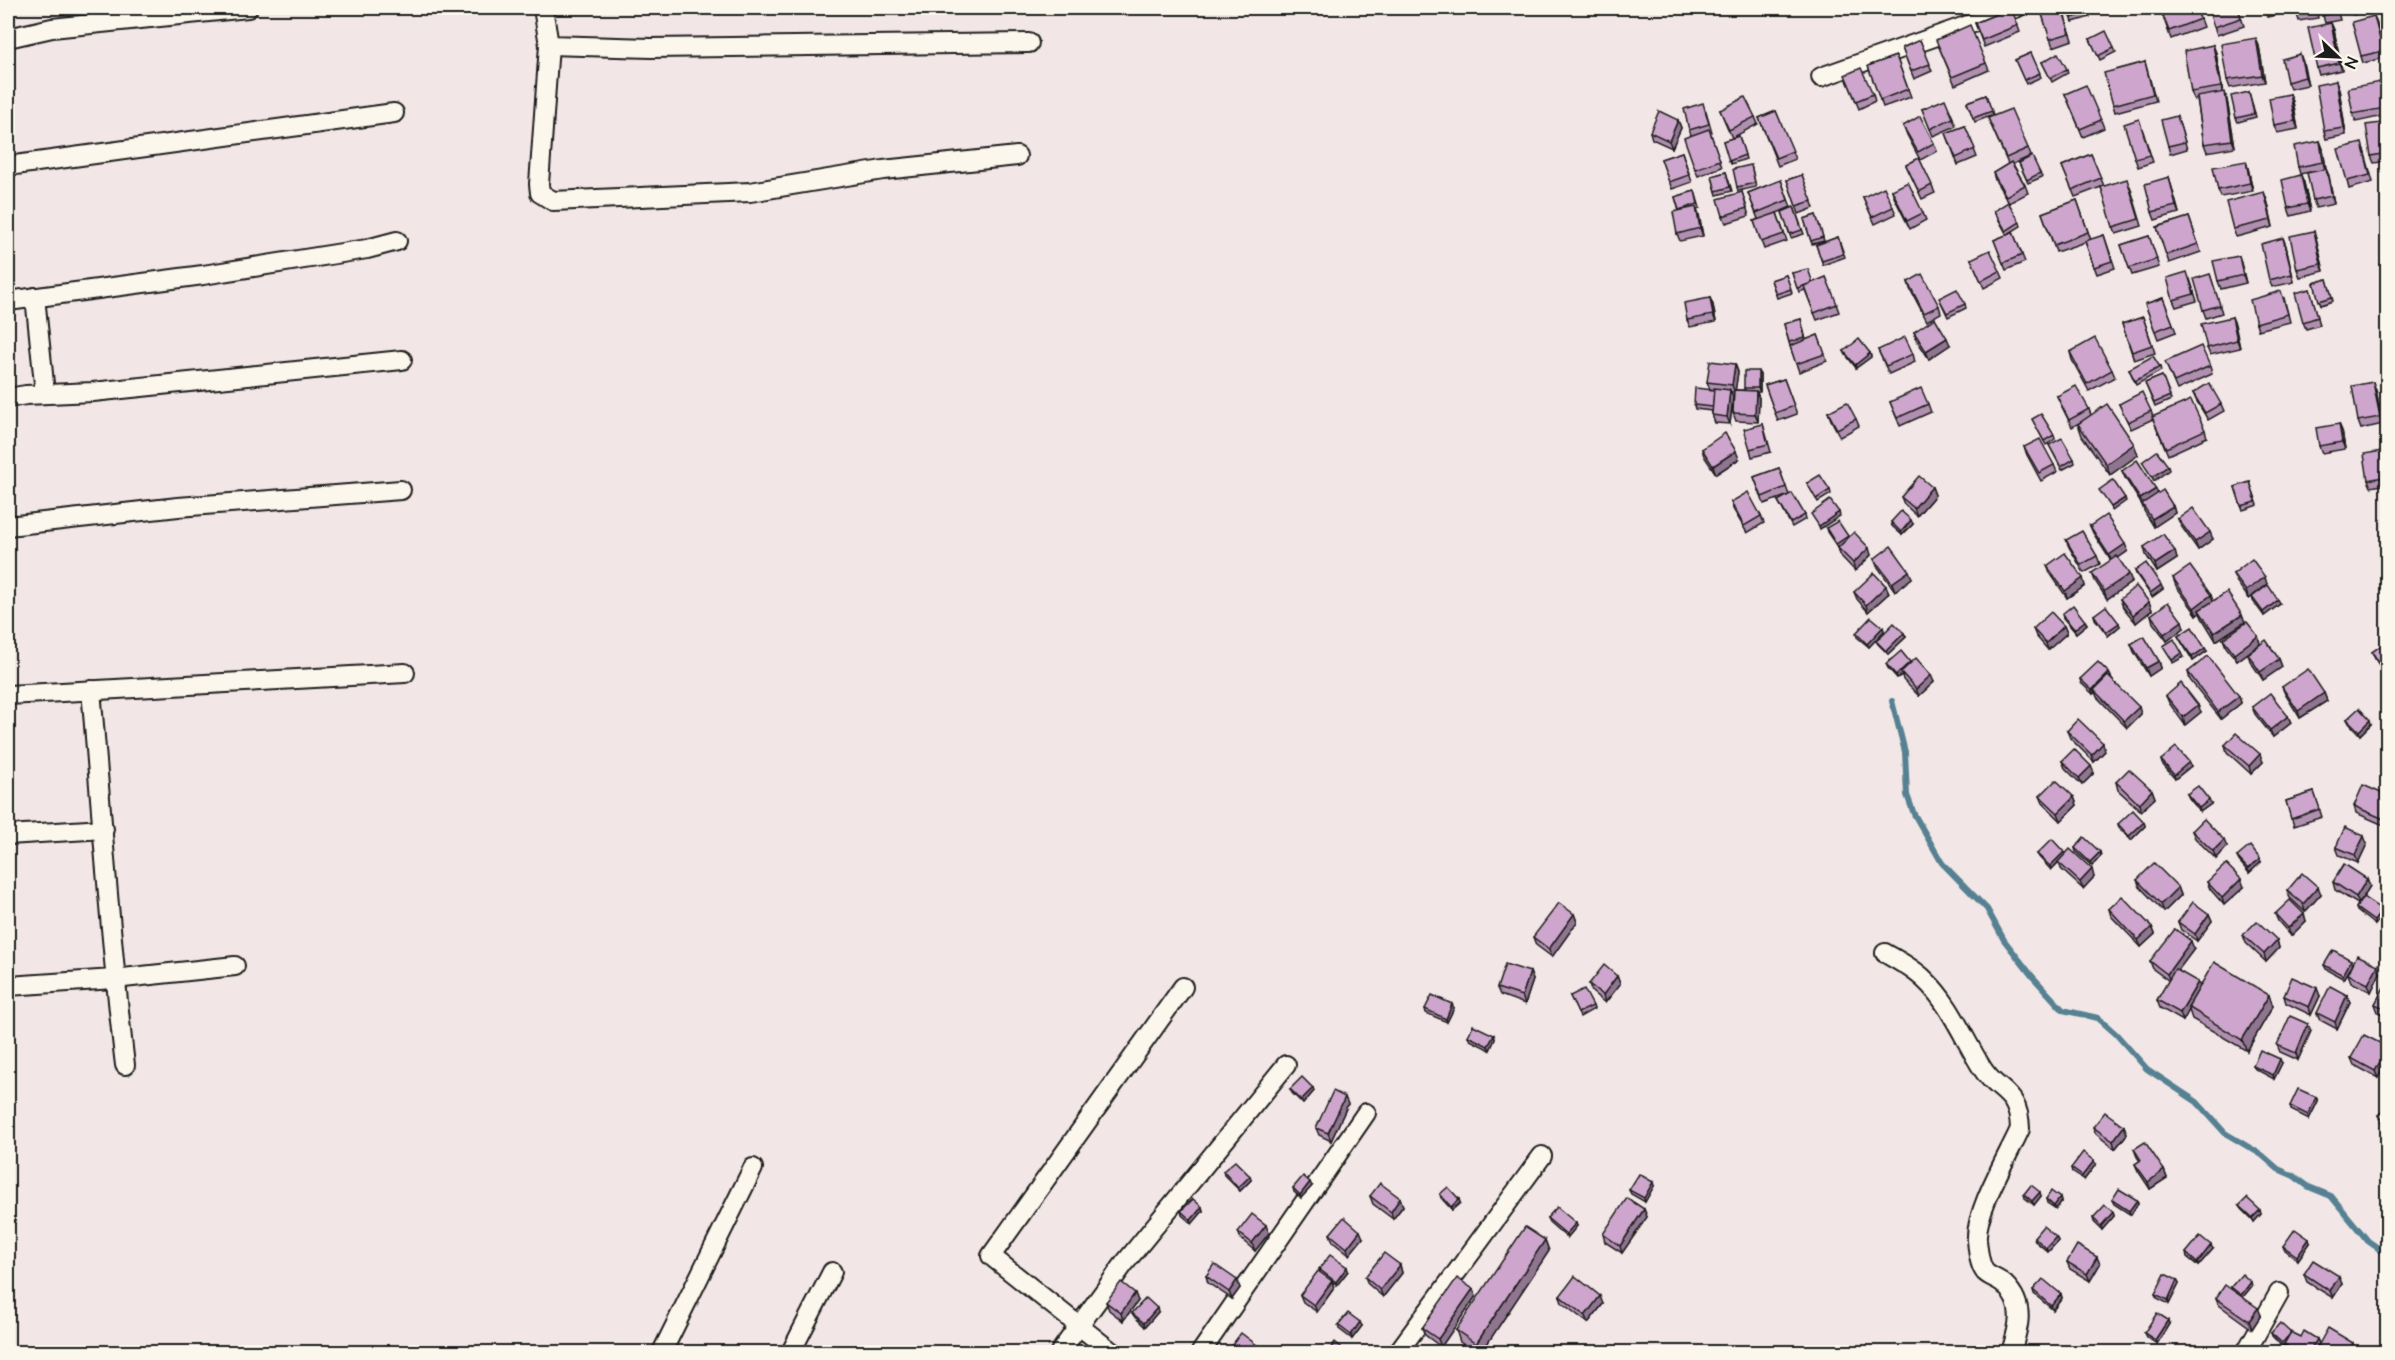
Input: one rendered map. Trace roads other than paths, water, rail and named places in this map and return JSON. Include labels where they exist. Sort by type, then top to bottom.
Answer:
[{"type":"street","points":[[8,38],[52,28],[248,8]]},
{"type":"street","points":[[543,8],[549,45],[539,184],[540,193],[553,201],[750,192],[883,170],[1017,156]]},
{"type":"street","points":[[1821,77],[2016,8]]},
{"type":"street","points":[[549,45],[651,48],[1029,44]]},
{"type":"street","points":[[8,166],[394,113]]},
{"type":"street","points":[[8,301],[367,249],[398,241]]},
{"type":"street","points":[[35,297],[45,393]]},
{"type":"street","points":[[8,398],[45,393],[93,392],[402,360]]},
{"type":"street","points":[[8,526],[178,507],[401,490]]},
{"type":"street","points":[[8,694],[405,673]]},
{"type":"street","points":[[91,690],[104,829],[114,979],[125,1065]]},
{"type":"street","points":[[8,835],[104,829]]},
{"type":"street","points":[[1886,953],[1925,980],[1962,1030],[1984,1071],[2011,1097],[2019,1115],[2020,1129],[1984,1206],[1978,1223],[1977,1239],[1980,1262],[1985,1272],[2007,1286],[2018,1308],[2020,1324],[2011,1353]]},
{"type":"street","points":[[8,986],[114,979],[235,966]]},
{"type":"street","points":[[1112,1353],[991,1256],[1183,987]]},
{"type":"street","points":[[1060,1353],[1124,1264],[1286,1065]]},
{"type":"street","points":[[1201,1353],[1366,1113]]},
{"type":"street","points":[[1398,1353],[1542,1156]]},
{"type":"street","points":[[662,1353],[753,1168]]},
{"type":"street","points":[[791,1353],[832,1272]]},
{"type":"street","points":[[2247,1353],[2279,1293]]},
{"type":"waterway","points":[[1892,701],[1905,752],[1907,795],[1914,814],[1942,863],[1987,909],[2004,940],[2032,976],[2063,1010],[2098,1018],[2116,1034],[2147,1069],[2197,1102],[2225,1133],[2262,1155],[2278,1169],[2294,1176],[2309,1187],[2331,1196],[2368,1241],[2388,1255]]}]
